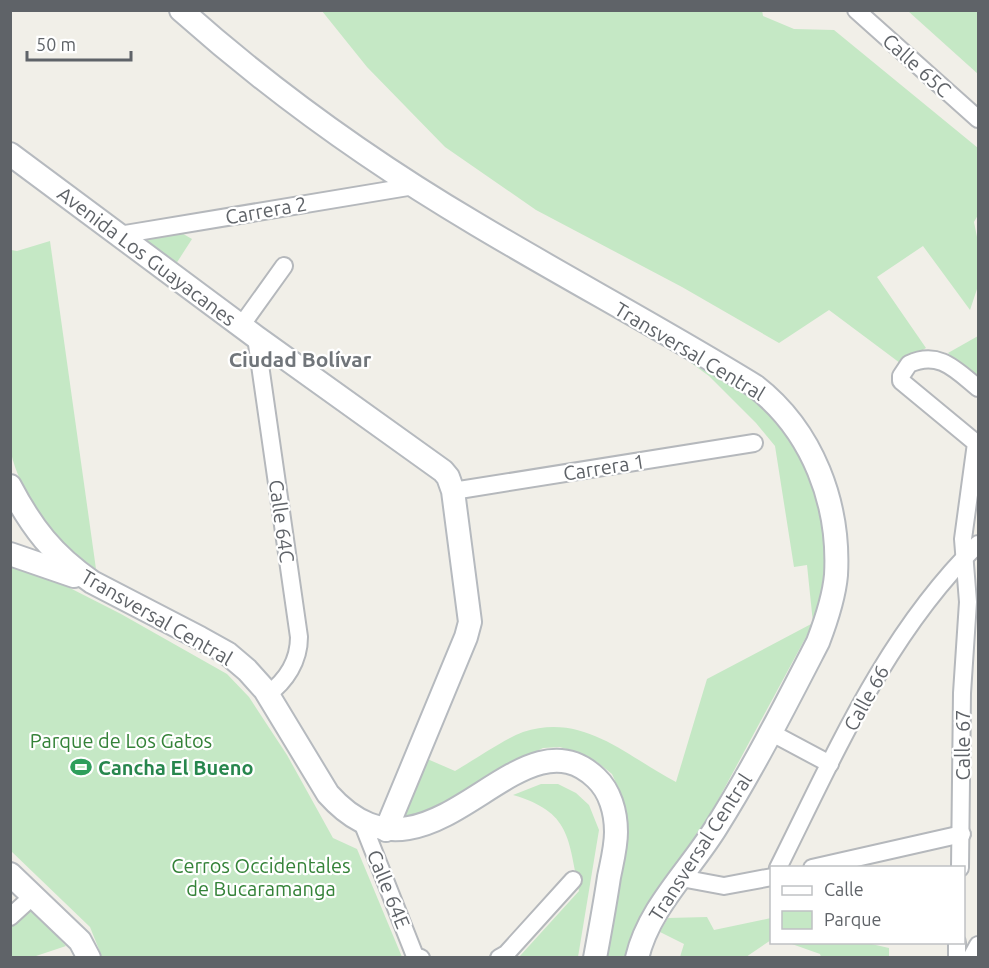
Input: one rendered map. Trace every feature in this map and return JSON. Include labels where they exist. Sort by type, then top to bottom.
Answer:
[{"type":"main road","name":"Transversal Central","points":[[181,10],[266,82],[414,186],[755,386],[781,409],[822,476],[828,493],[835,534],[836,577],[827,620],[818,642],[770,732],[717,826],[650,922],[637,957]]},
{"type":"main road","name":"Avenida Los Guayacanes","points":[[10,154],[248,332],[443,471],[448,477],[453,491],[470,622],[466,637],[386,830]]},
{"type":"main road","name":"Transversal Central","points":[[10,486],[26,517],[56,553],[92,582],[227,653],[247,670],[267,695],[328,794],[340,807],[362,822],[386,830],[404,829],[430,823],[537,763],[563,760],[578,765],[590,773],[606,791],[613,806],[616,829],[595,957]]},
{"type":"main road","points":[[10,549],[25,537],[28,527],[26,517]]},
{"type":"main road","points":[[10,554],[92,582]]},
{"type":"main road","points":[[10,874],[80,941],[90,957]]},
{"type":"street","name":"Calle 65C","points":[[856,10],[978,119]]},
{"type":"street","name":"Carrera 2","points":[[119,235],[414,186]]},
{"type":"street","points":[[248,332],[284,266]]},
{"type":"street","name":"Calle 64C","points":[[248,332],[299,637],[298,653],[288,674],[267,695]]},
{"type":"street","name":"Calle 67","points":[[960,866],[961,711],[968,611],[963,539],[976,443],[901,381],[901,375],[909,364],[927,359],[951,365],[978,388]]},
{"type":"street","name":"Carrera 1","points":[[453,491],[754,443]]},
{"type":"street","name":"Calle 66","points":[[779,866],[830,764],[888,658],[926,602],[978,544]]},
{"type":"street","points":[[961,711],[978,711]]},
{"type":"street","points":[[770,732],[830,764]]},
{"type":"street","name":"Calle 64E","points":[[362,822],[418,957]]},
{"type":"street","points":[[817,866],[962,834]]},
{"type":"street","points":[[681,878],[724,886],[770,877]]},
{"type":"street","points":[[499,957],[506,954],[573,880]]},
{"type":"street","points":[[10,917],[33,896]]},
{"type":"street","points":[[971,957],[978,945]]},
{"type":"green space","points":[[762,10],[763,16],[794,29],[834,30],[978,148],[978,215],[974,222],[978,242],[978,286],[970,310],[923,246],[877,277],[926,348],[900,363],[829,310],[779,343],[682,287],[536,210],[445,147],[367,67],[322,11]]},
{"type":"green space","points":[[908,11],[978,11],[978,74]]},
{"type":"green space","points":[[178,231],[192,239],[174,267],[134,239]]},
{"type":"green space","points":[[50,241],[96,569],[70,549],[42,517],[26,492],[11,453],[11,250],[17,251]]},
{"type":"green space","points":[[647,331],[738,386],[766,407],[781,424],[795,445],[816,496],[826,550],[826,576],[813,624],[710,815],[654,895],[632,942],[628,957],[606,957],[627,826],[624,801],[612,774],[597,762],[560,747],[543,748],[493,773],[437,808],[399,820],[425,758],[455,771],[515,735],[545,727],[585,732],[622,749],[676,782],[707,679],[813,623],[807,565],[794,567],[775,446],[756,423],[709,376]]},
{"type":"green space","points":[[978,336],[978,382],[948,353]]},
{"type":"green space","name":"Parque de Los Gatos","points":[[11,567],[68,587],[227,674],[249,697],[287,755],[333,838],[357,849],[402,957],[102,957],[90,927],[11,851]]},
{"type":"green space","points":[[541,784],[558,784],[576,793],[589,805],[599,830],[578,957],[519,957],[579,891],[569,842],[564,830],[546,810],[513,795]]},
{"type":"green space","points":[[32,909],[66,946],[33,957],[11,957],[10,928]]},
{"type":"green space","points":[[707,917],[714,930],[770,918],[770,941],[746,957],[680,957],[684,944],[660,932],[668,918]]},
{"type":"green space","points":[[792,944],[871,944],[889,948],[889,957],[821,957],[820,954]]},
{"type":"place","name":"Cancha El Bueno","points":[[81,767]]},
{"type":"district","name":"Ciudad Bolívar","points":[[300,359]]},
{"type":"park label","name":"Cerros Occidentales de Bucaramanga","points":[[261,876]]}]
